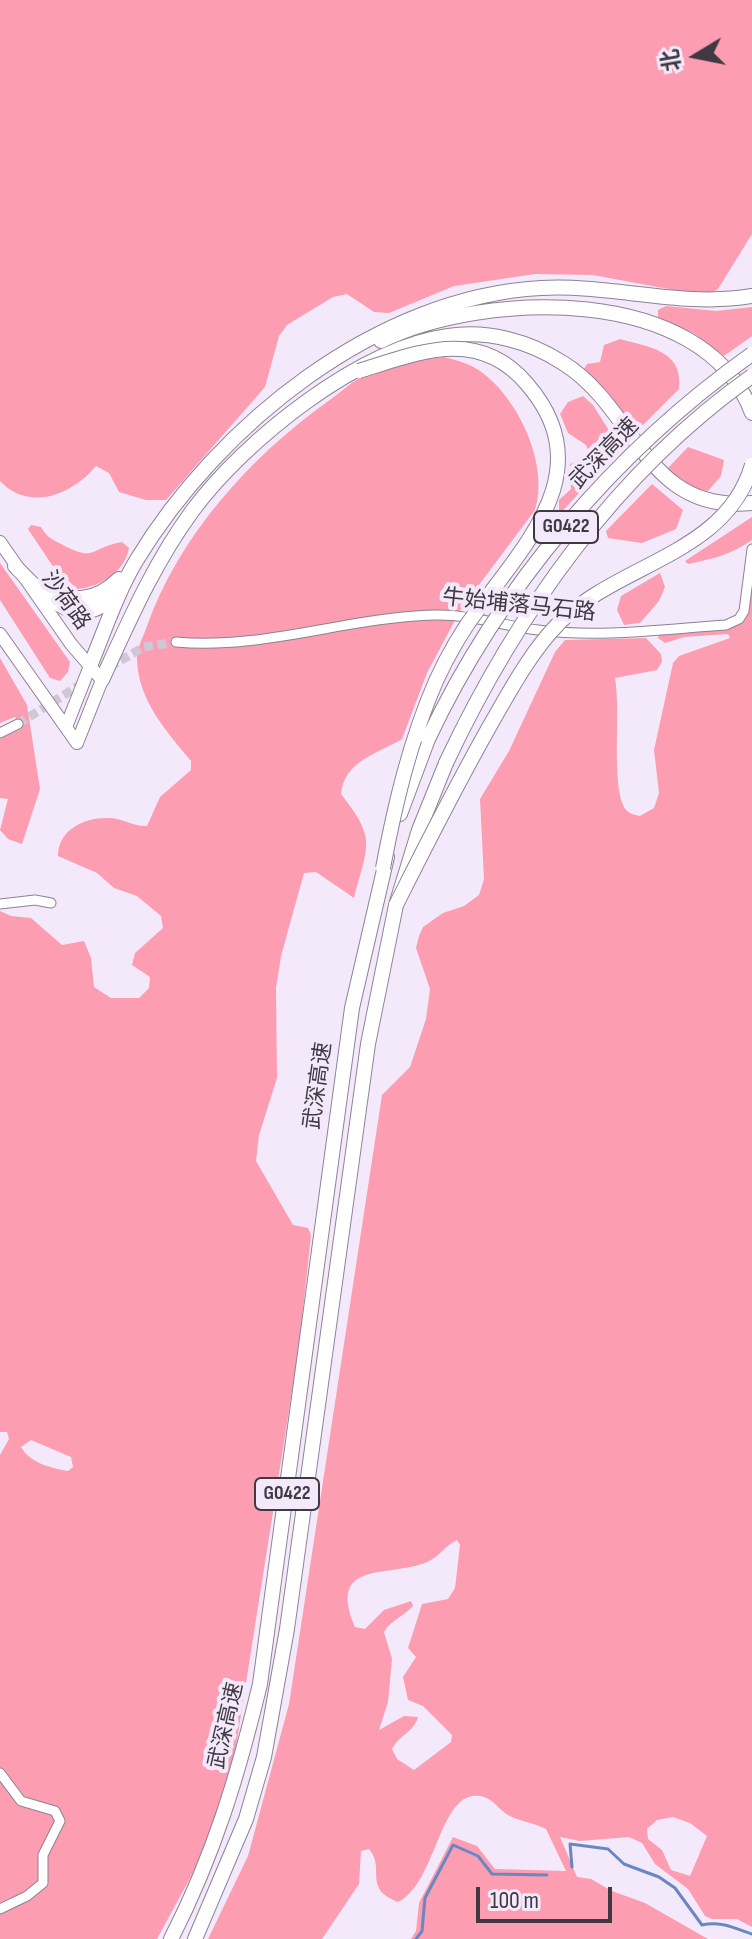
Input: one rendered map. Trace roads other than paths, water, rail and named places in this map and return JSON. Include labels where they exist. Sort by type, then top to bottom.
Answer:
[{"type":"highway","points":[[90,666],[132,569],[185,491],[229,442],[366,338],[412,317],[463,300],[512,290],[574,288],[700,300],[752,296]]},
{"type":"highway","points":[[334,361],[392,336],[469,314],[516,307],[589,310],[663,329],[704,350],[734,378],[752,413]]},
{"type":"highway","points":[[102,680],[149,578],[209,490],[282,420],[359,371],[404,347],[437,338],[485,335],[522,343],[565,364],[580,375],[658,471],[679,489],[714,502],[752,503]]},
{"type":"highway","points":[[359,371],[396,356],[428,350],[455,348],[490,357],[522,378],[534,391],[552,426],[558,459],[554,488],[544,517],[476,611],[432,692],[397,796],[383,868]]},
{"type":"highway","name":"武深高速","points":[[171,1939],[214,1846],[232,1797],[260,1684],[348,1036],[383,868],[411,777],[454,685],[486,631],[553,542],[670,419],[752,354]]},
{"type":"highway","name":"武深高速","points":[[195,1939],[246,1819],[264,1757],[287,1629],[368,1044],[396,905],[419,830],[480,689],[519,624],[598,521],[670,445],[752,376]]},
{"type":"highway","points":[[396,905],[456,786],[536,650],[587,599],[693,541],[719,522],[738,498],[752,465]]},
{"type":"highway","points":[[15,566],[50,591],[83,599],[110,588],[132,569]]},
{"type":"main road","name":"沙荷路","points":[[0,542],[102,680]]},
{"type":"main road","points":[[0,634],[77,743],[102,680]]},
{"type":"main road","points":[[66,727],[90,666]]},
{"type":"street","name":"牛始埔落马石路","points":[[176,642],[205,646],[246,643],[331,627],[435,615],[538,630],[590,633],[726,625],[739,619],[744,611],[752,549]]},
{"type":"street","points":[[0,733],[18,724]]},
{"type":"street","points":[[0,904],[40,900],[51,903]]},
{"type":"street","points":[[0,1773],[15,1796],[55,1811],[60,1821],[43,1855],[43,1883],[27,1896],[0,1909]]},
{"type":"waterway","points":[[572,1867],[570,1844],[608,1849],[624,1864],[659,1877],[675,1888],[702,1925],[733,1927],[752,1934]]},
{"type":"waterway","points":[[416,1939],[422,1931],[425,1898],[453,1845],[478,1856],[492,1874],[547,1875]]},
{"type":"tunnel","points":[[109,667],[144,647],[176,642]]},
{"type":"tunnel","points":[[18,724],[83,683]]}]
